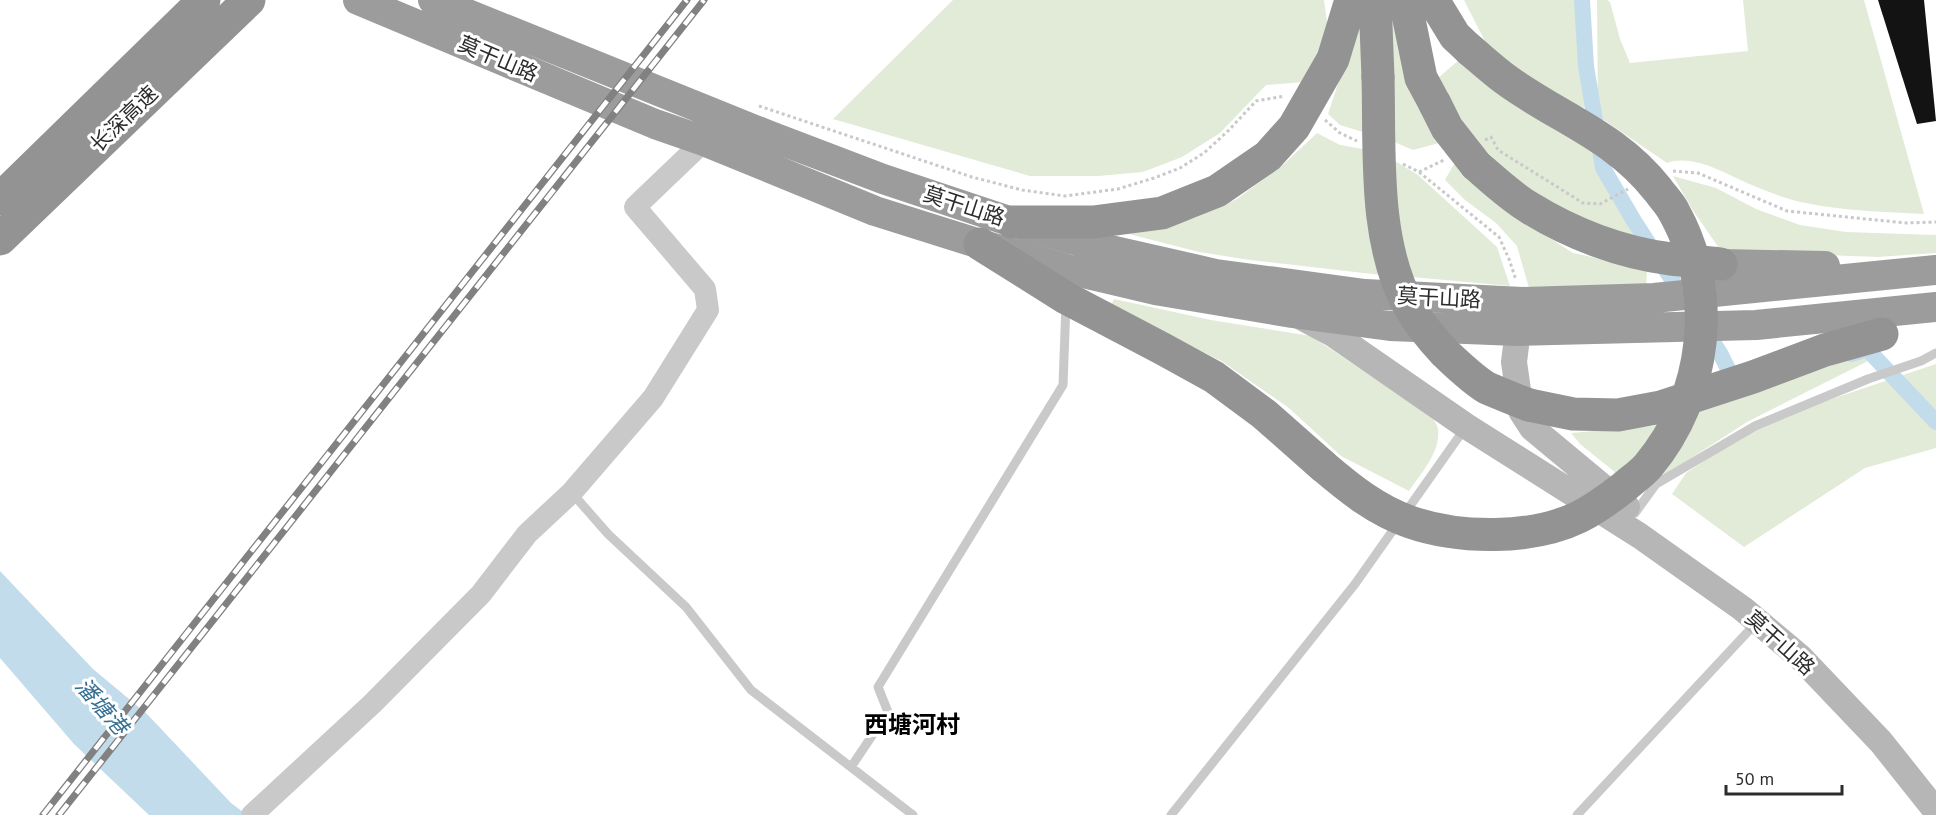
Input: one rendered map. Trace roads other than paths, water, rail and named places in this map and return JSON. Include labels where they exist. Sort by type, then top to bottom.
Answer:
[{"type":"highway","name":"长深高速","points":[[0,199],[204,0]]},
{"type":"highway","name":"长深高速","points":[[0,239],[249,0]]},
{"type":"highway","name":"莫干山路","points":[[357,0],[655,124],[704,141],[875,211],[1066,269],[1155,290],[1293,313],[1390,326],[1517,331],[1756,325],[1936,308]]},
{"type":"highway","name":"莫干山路","points":[[433,0],[790,144],[883,179],[1012,222],[1102,248],[1216,274],[1365,294],[1522,302],[1654,298],[1723,278],[1936,270]]},
{"type":"highway","points":[[1012,222],[1093,222],[1162,213],[1217,191],[1268,156],[1294,127],[1333,59],[1351,0]]},
{"type":"highway","points":[[1375,0],[1383,205],[1393,266],[1409,306],[1436,343],[1458,366],[1486,387],[1529,405],[1573,414],[1618,415],[1661,407],[1826,350],[1882,334],[1936,327]]},
{"type":"highway","points":[[1405,0],[1421,78],[1448,128],[1476,165],[1500,186],[1529,207],[1575,232],[1614,246],[1669,259],[1723,278]]},
{"type":"highway","points":[[980,244],[1066,298],[1214,377],[1264,414],[1355,493],[1383,510],[1411,522],[1481,534],[1508,534],[1544,529],[1577,518],[1604,502],[1647,467],[1674,428],[1694,381],[1701,342],[1702,312],[1699,281],[1690,247],[1673,210],[1644,172],[1607,141],[1506,80],[1455,36],[1432,0]]},
{"type":"main road","name":"莫干山路","points":[[1522,302],[1514,362],[1521,411],[1532,428],[1635,513],[1757,606],[1812,652],[1892,736],[1936,789]]},
{"type":"main road","name":"莫干山路","points":[[1293,313],[1333,334],[1466,426],[1640,536],[1758,622],[1800,657],[1881,742],[1936,811]]},
{"type":"street","points":[[255,813],[372,704],[465,611],[481,594],[527,534],[572,492],[653,398],[708,310],[705,289],[635,207],[704,141]]},
{"type":"lane","points":[[851,767],[888,712],[878,687],[1063,385],[1066,298]]},
{"type":"lane","points":[[1635,513],[1656,484],[1745,432],[1936,353]]},
{"type":"lane","points":[[1171,815],[1355,585],[1466,426]]},
{"type":"lane","points":[[572,492],[608,534],[686,607],[751,690],[913,815]]},
{"type":"lane","points":[[1577,815],[1758,622]]},
{"type":"water","name":"潘塘港","points":[[0,571],[93,669],[147,714],[231,803],[247,815],[149,815],[74,744],[0,658]]},
{"type":"waterway","points":[[1582,0],[1586,66],[1603,168],[1684,298]]},
{"type":"waterway","points":[[1705,330],[1720,353],[1738,389]]},
{"type":"waterway","points":[[1852,354],[1867,349],[1936,422]]},
{"type":"railway","points":[[43,815],[687,0]]},
{"type":"railway","points":[[59,815],[704,0]]},
{"type":"district","name":"西塘河村","points":[[912,725]]}]
